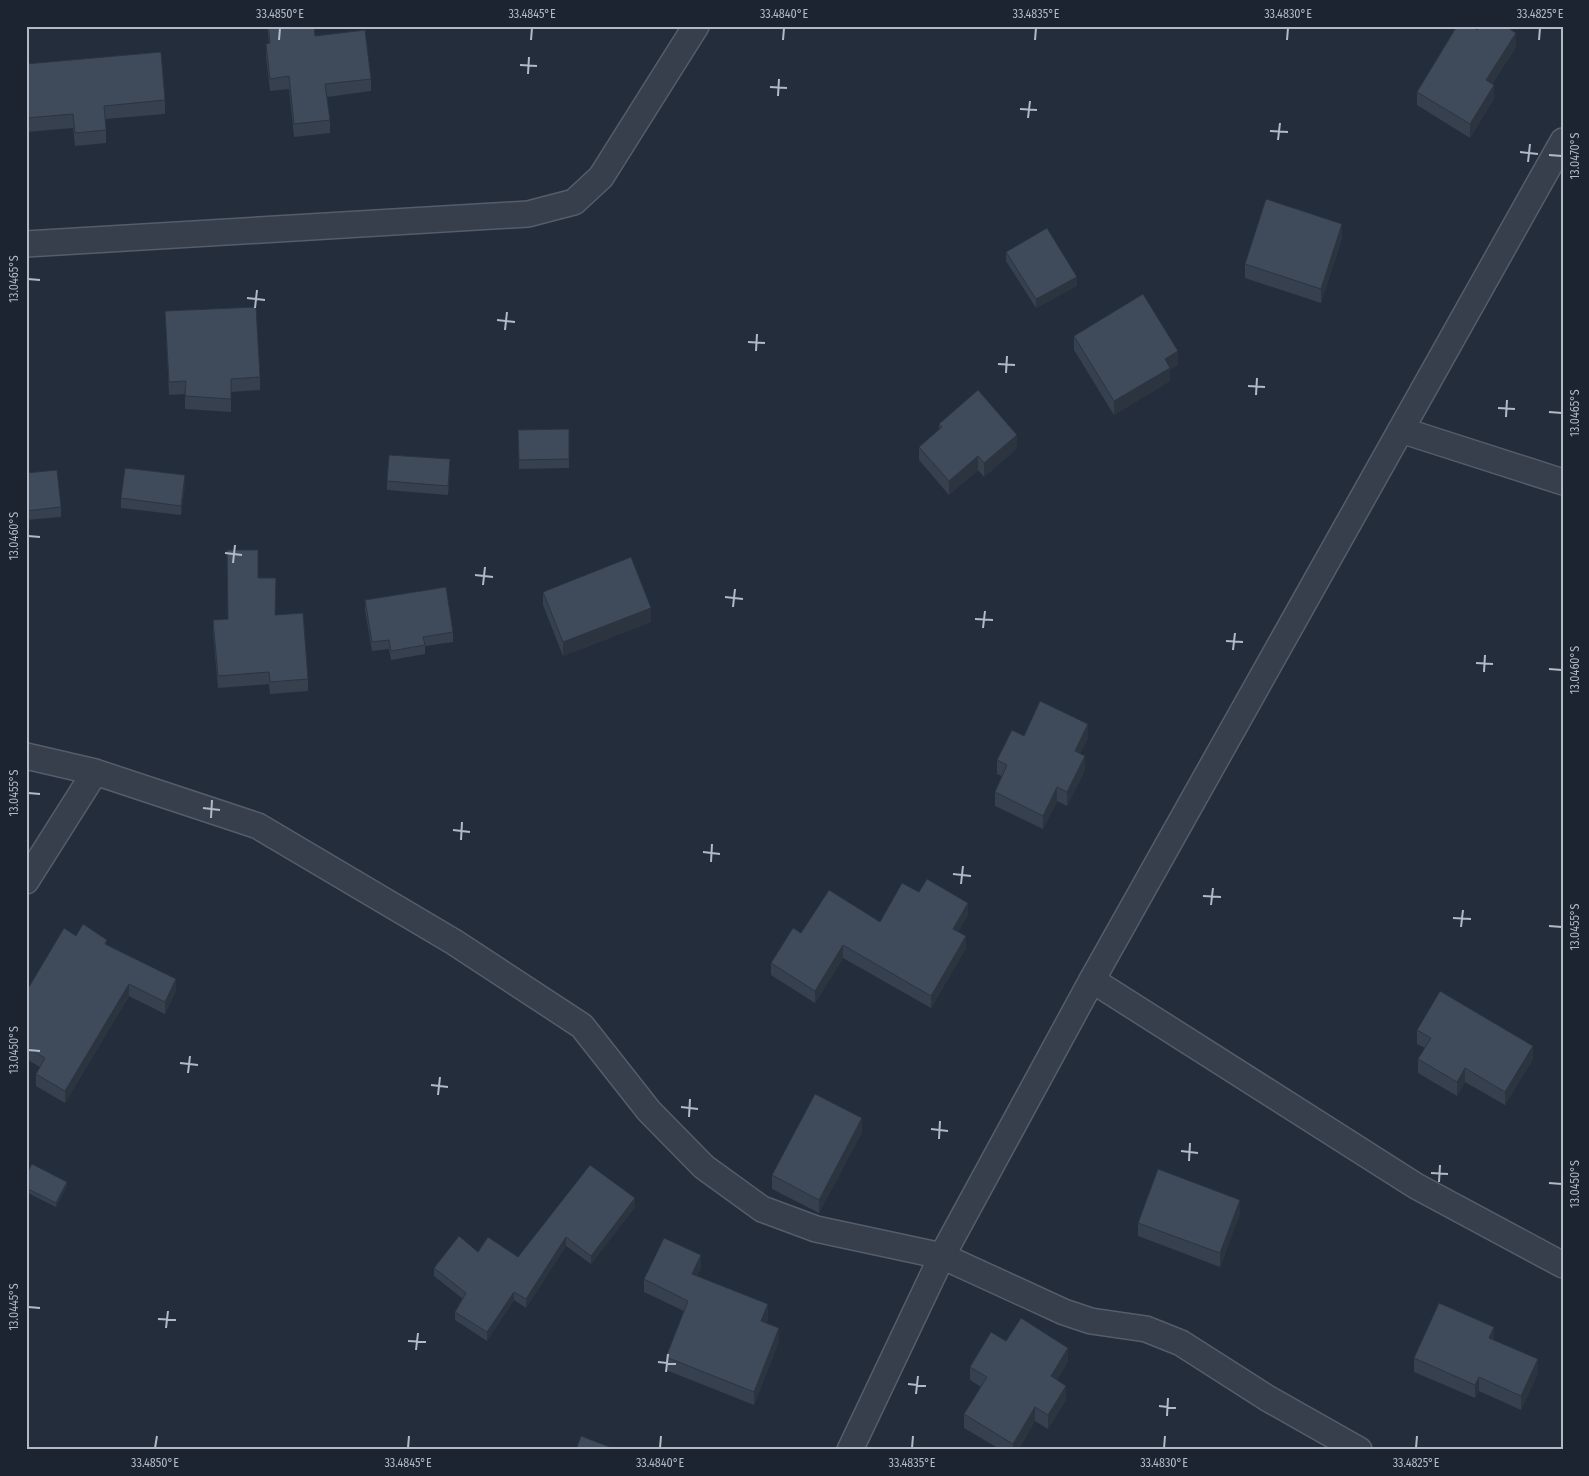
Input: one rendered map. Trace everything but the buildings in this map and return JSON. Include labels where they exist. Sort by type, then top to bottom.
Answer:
[{"type":"street","points":[[26,244],[528,214],[574,202],[601,178],[696,26]]},
{"type":"street","points":[[850,1450],[942,1256],[1092,980],[1563,141]]},
{"type":"street","points":[[1401,430],[1563,482]]},
{"type":"street","points":[[26,756],[95,772],[258,826],[454,942],[582,1026],[649,1111],[704,1167],[762,1210],[816,1229],[942,1256],[1064,1312],[1091,1321],[1146,1329],[1181,1343],[1267,1398],[1359,1450]]},
{"type":"street","points":[[26,881],[95,772]]},
{"type":"street","points":[[1092,980],[1416,1186],[1563,1265]]}]
